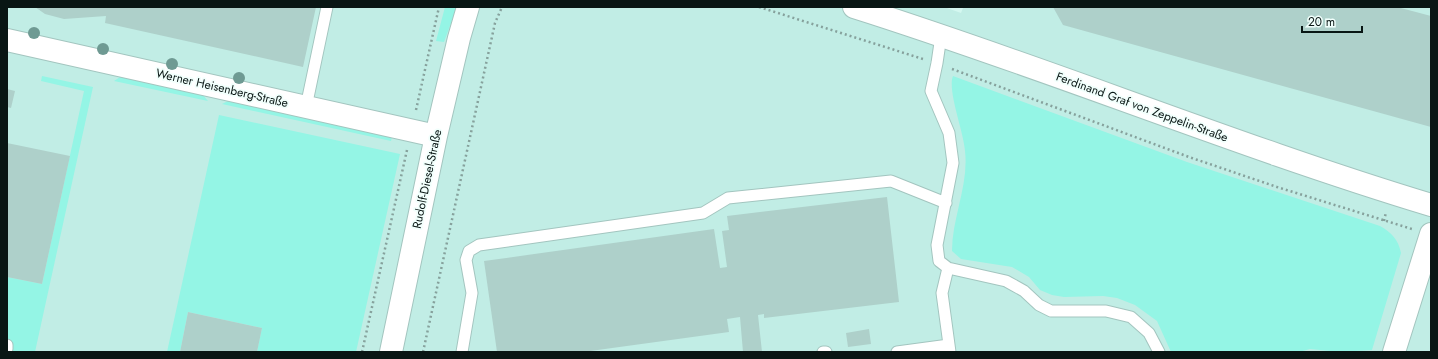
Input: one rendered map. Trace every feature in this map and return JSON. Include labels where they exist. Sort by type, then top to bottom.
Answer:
[{"type":"street","name":"Rudolf-Diesel-Straße","points":[[391,352],[436,136],[459,38],[468,7]]},
{"type":"street","name":"Ferdinand Graf von Zeppelin-Straße","points":[[854,7],[1032,67],[1253,148],[1431,205]]},
{"type":"street","name":"Werner Heisenberg-Straße","points":[[7,40],[436,136]]},
{"type":"street","points":[[1394,352],[1431,234]]},
{"type":"lane","points":[[306,107],[327,7]]},
{"type":"lane","points":[[941,36],[931,91],[949,133],[953,163],[937,245],[939,261],[948,268],[1006,281],[1024,291],[1039,305],[1051,311],[1106,311],[1132,317],[1149,333],[1159,352]]},
{"type":"lane","points":[[462,352],[472,293],[466,260],[469,251],[478,245],[703,213],[728,198],[891,181],[946,203]]},
{"type":"lane","points":[[898,352],[950,348],[942,292],[948,268]]},
{"type":"path","points":[[362,352],[439,7]]},
{"type":"path","points":[[423,352],[495,23],[502,7]]},
{"type":"path","points":[[759,7],[937,63],[1188,157],[1277,188],[1431,234]]},
{"type":"shaded area","points":[[7,7],[944,7],[961,13],[963,8],[961,7],[1431,7],[1431,352],[7,352]]},
{"type":"green space","points":[[445,7],[457,7],[444,42],[436,41]]},
{"type":"green space","points":[[42,76],[93,87],[35,352],[7,352],[7,277],[42,284],[84,91],[41,81]]},
{"type":"green space","points":[[953,76],[1187,162],[1380,226],[1391,234],[1396,240],[1401,253],[1372,350],[1340,352],[1310,349],[1299,352],[1171,352],[1157,321],[1135,305],[1117,298],[1103,296],[1064,297],[1052,295],[1040,290],[1029,277],[1012,267],[961,259],[952,251],[966,164],[964,143],[952,91]]},
{"type":"green space","points":[[120,77],[203,95],[208,101],[114,81]]},
{"type":"green space","points":[[228,101],[392,137],[391,141],[222,104]]},
{"type":"green space","points":[[219,115],[400,154],[356,352],[257,352],[262,328],[188,312],[180,352],[167,352]]},
{"type":"building","points":[[35,7],[316,7],[303,67],[105,23],[106,16],[64,19],[45,14]]},
{"type":"building","points":[[1053,7],[1397,7],[1431,16],[1431,127],[1063,25]]},
{"type":"building","points":[[7,89],[15,91],[11,108],[7,107]]},
{"type":"building","points":[[7,143],[70,156],[42,284],[7,277]]},
{"type":"building","points":[[887,197],[899,302],[764,318],[764,314],[758,315],[762,352],[743,352],[740,317],[727,319],[729,332],[583,352],[497,352],[484,261],[714,229],[720,268],[727,267],[722,231],[729,230],[727,216]]},
{"type":"building","points":[[188,312],[262,328],[257,352],[180,352]]},
{"type":"building","points":[[869,329],[871,344],[848,347],[846,333]]}]
